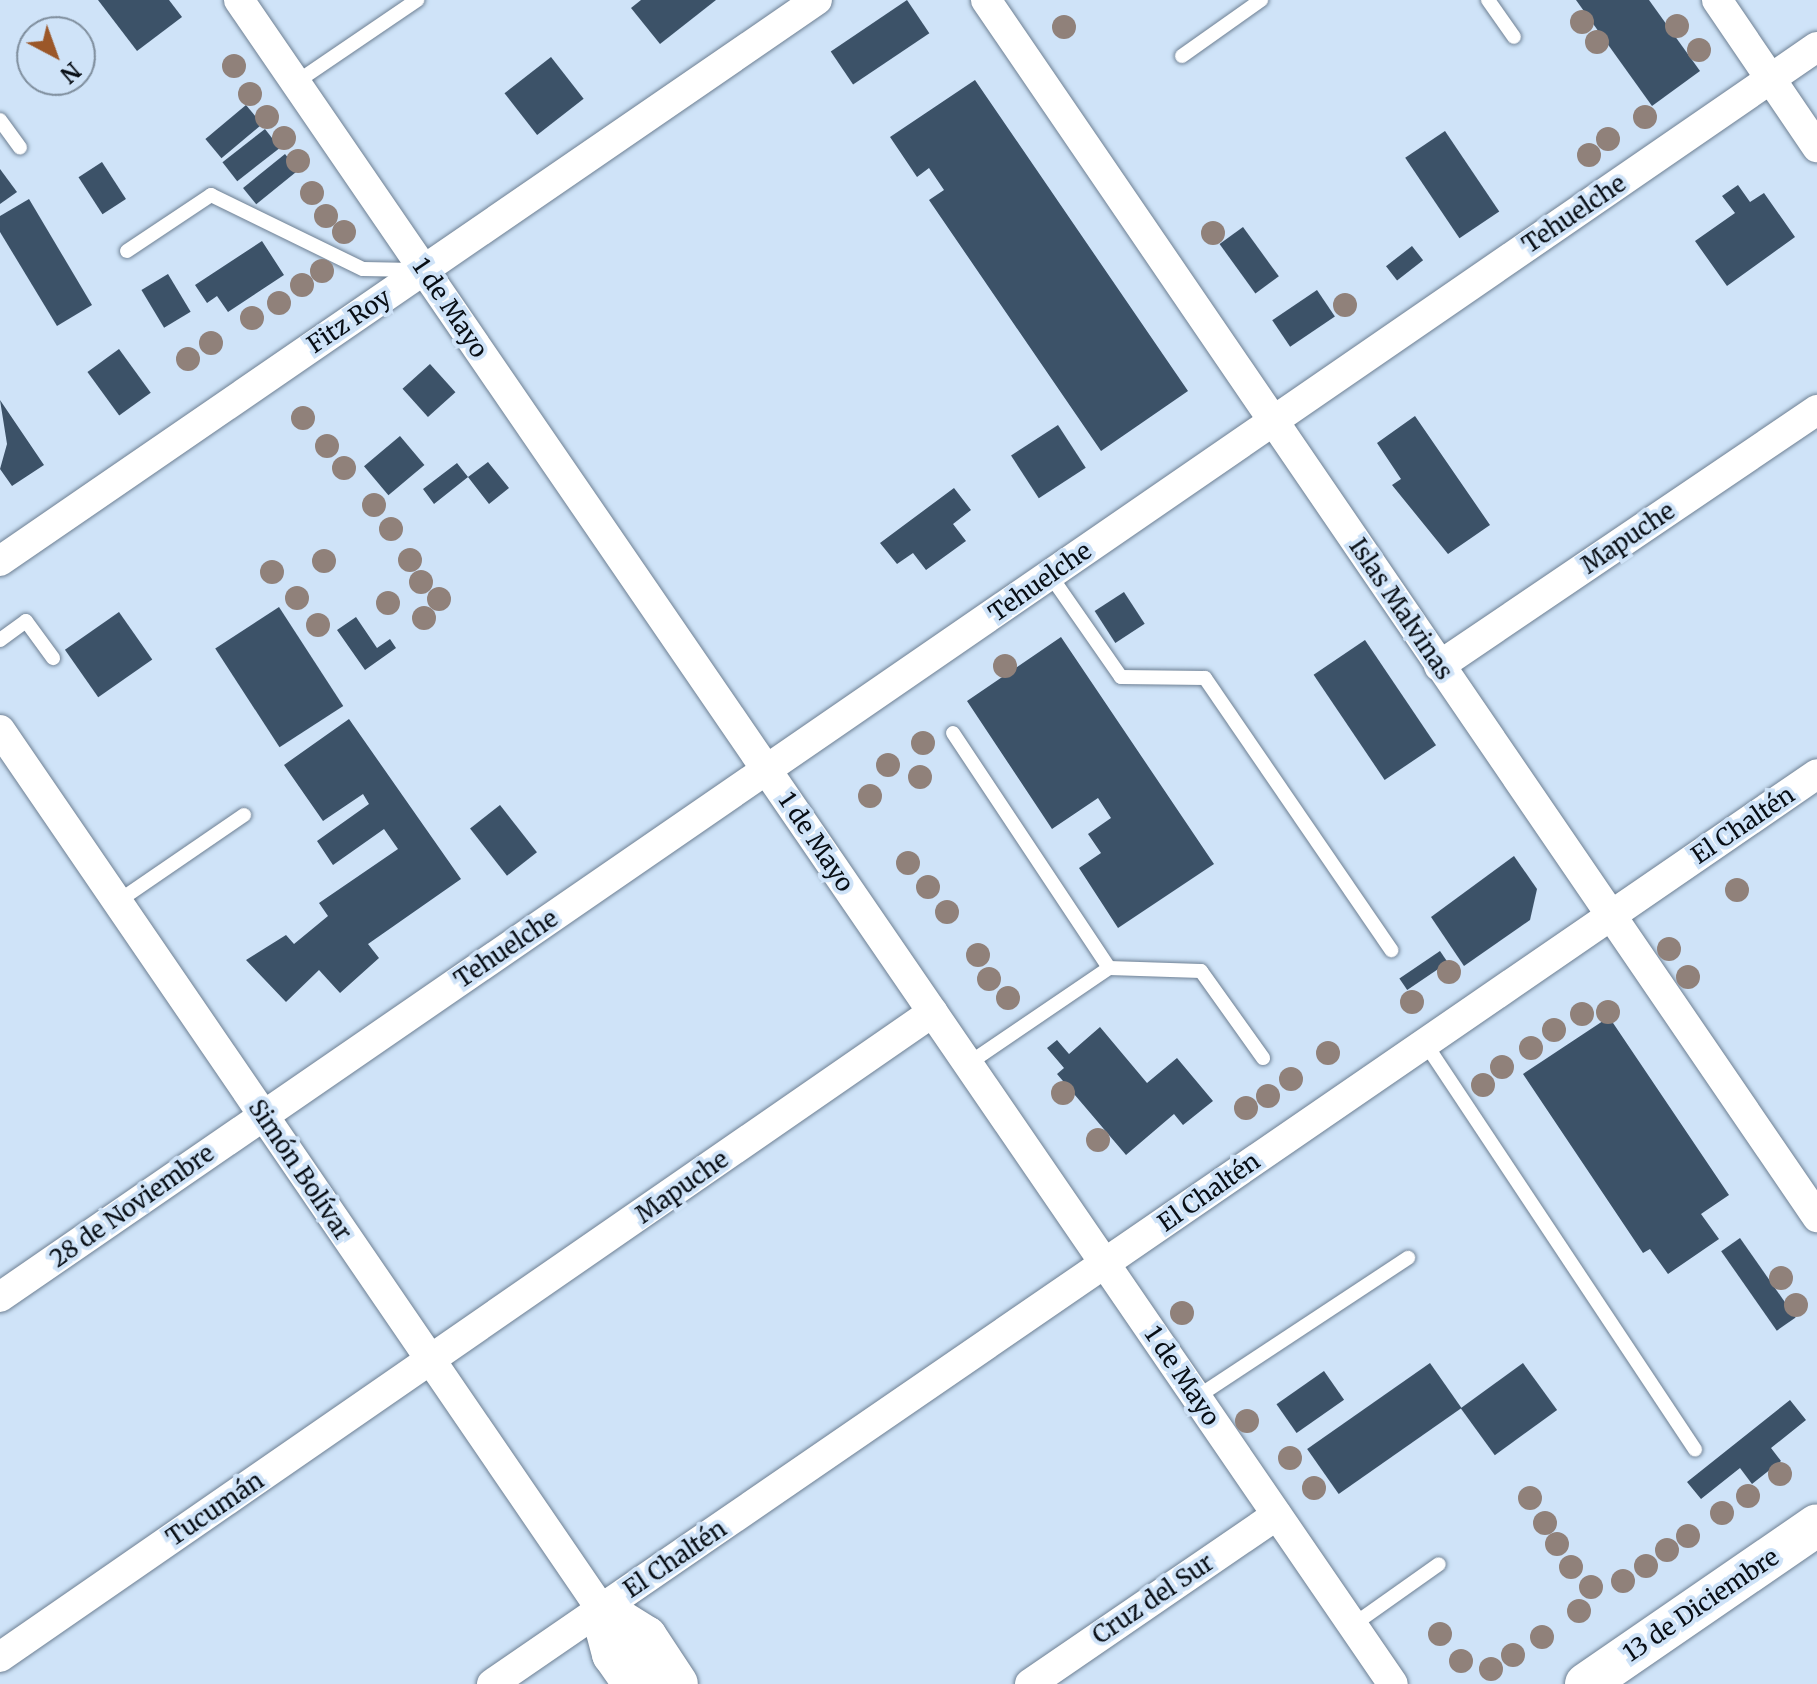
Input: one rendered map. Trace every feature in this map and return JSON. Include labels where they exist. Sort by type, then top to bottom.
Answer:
[{"type":"street","name":"1 de Mayo","points":[[239,0],[1393,1684]]},
{"type":"street","name":"Fitz Roy","points":[[0,561],[817,0]]},
{"type":"street","name":"Islas Malvinas","points":[[986,0],[1817,1217]]},
{"type":"street","points":[[1717,0],[1817,147]]},
{"type":"street","name":"Tehuelche","points":[[263,1116],[1817,47]]},
{"type":"street","name":"Mapuche","points":[[1439,666],[1817,410]]},
{"type":"street","name":"Simón Bolívar","points":[[0,730],[601,1609]]},
{"type":"street","name":"El Chaltén","points":[[492,1684],[1817,774]]},
{"type":"street","name":"Mapuche","points":[[431,1362],[933,1012]]},
{"type":"street","name":"28 de Noviembre","points":[[0,1297],[263,1116]]},
{"type":"street","name":"Tucumán","points":[[0,1657],[431,1362]]},
{"type":"street","name":"Cruz del Sur","points":[[1030,1684],[1277,1515]]},
{"type":"street","name":"13 de Diciembre","points":[[1586,1684],[1817,1525]]},
{"type":"street","points":[[601,1609],[613,1654],[634,1684]]},
{"type":"street","points":[[601,1609],[646,1637],[677,1684]]},
{"type":"lane","points":[[295,83],[417,0]]},
{"type":"lane","points":[[1182,56],[1261,0]]},
{"type":"lane","points":[[1488,0],[1514,37]]},
{"type":"lane","points":[[0,120],[20,148]]},
{"type":"lane","points":[[127,251],[211,195],[363,269],[424,270]]},
{"type":"lane","points":[[1050,575],[1121,677],[1205,678],[1391,950]]},
{"type":"lane","points":[[0,640],[26,621],[53,658]]},
{"type":"lane","points":[[953,733],[1109,968]]},
{"type":"lane","points":[[117,902],[244,815]]},
{"type":"lane","points":[[968,1064],[1109,968],[1201,971],[1263,1058]]},
{"type":"lane","points":[[1425,1043],[1695,1449]]},
{"type":"lane","points":[[1197,1397],[1408,1258]]},
{"type":"lane","points":[[1353,1625],[1439,1564]]},
{"type":"building","points":[[98,0],[169,0],[182,17],[137,51]]},
{"type":"building","points":[[641,0],[716,0],[660,44],[631,8]]},
{"type":"building","points":[[907,0],[929,33],[853,85],[831,51]]},
{"type":"building","points":[[1576,0],[1649,0],[1700,71],[1652,106]]},
{"type":"building","points":[[551,57],[584,99],[537,135],[505,93]]},
{"type":"building","points":[[975,80],[1188,391],[1101,451],[929,200],[944,190],[929,168],[917,177],[890,137]]},
{"type":"building","points":[[246,105],[262,124],[221,158],[205,139]]},
{"type":"building","points":[[265,129],[280,148],[237,181],[222,162]]},
{"type":"building","points":[[1445,131],[1499,211],[1459,238],[1405,158]]},
{"type":"building","points":[[285,154],[298,170],[256,204],[243,188]]},
{"type":"building","points":[[102,162],[126,199],[102,214],[79,177]]},
{"type":"building","points":[[0,169],[17,192],[0,204]]},
{"type":"building","points":[[1738,185],[1750,202],[1764,193],[1795,237],[1727,286],[1695,241],[1735,213],[1722,196]]},
{"type":"building","points":[[29,199],[92,305],[57,326],[0,232],[0,216]]},
{"type":"building","points":[[1243,227],[1279,276],[1255,293],[1220,244]]},
{"type":"building","points":[[262,241],[284,275],[228,312],[217,296],[207,303],[195,285]]},
{"type":"building","points":[[1412,246],[1423,260],[1397,281],[1386,266]]},
{"type":"building","points":[[168,274],[191,312],[164,328],[141,290]]},
{"type":"building","points":[[1317,290],[1335,317],[1290,347],[1272,320]]},
{"type":"building","points":[[119,349],[151,393],[119,416],[87,372]]},
{"type":"building","points":[[430,364],[455,392],[428,417],[403,389]]},
{"type":"building","points":[[0,400],[44,465],[12,486],[0,469],[7,444]]},
{"type":"building","points":[[1415,416],[1490,525],[1448,554],[1392,485],[1401,479],[1377,443]]},
{"type":"building","points":[[1058,425],[1086,468],[1039,498],[1011,455]]},
{"type":"building","points":[[400,436],[424,465],[388,495],[364,466]]},
{"type":"building","points":[[488,462],[509,488],[489,504],[468,477]]},
{"type":"building","points":[[457,463],[468,477],[434,504],[423,489]]},
{"type":"building","points":[[954,488],[971,510],[953,524],[966,541],[926,570],[913,553],[897,564],[880,543]]},
{"type":"building","points":[[1124,592],[1145,624],[1115,643],[1095,611]]},
{"type":"building","points":[[279,607],[343,706],[280,747],[215,648]]},
{"type":"building","points":[[119,612],[152,660],[98,697],[65,650]]},
{"type":"building","points":[[356,617],[377,648],[390,639],[396,648],[365,670],[337,630]]},
{"type":"building","points":[[1061,637],[1214,864],[1118,928],[1079,868],[1101,853],[1088,834],[1111,818],[1098,798],[1052,829],[967,701]]},
{"type":"building","points":[[1365,640],[1436,745],[1385,780],[1314,675]]},
{"type":"building","points":[[349,719],[461,879],[368,944],[379,958],[340,993],[319,970],[286,1002],[246,960],[286,935],[294,944],[328,916],[319,903],[398,849],[384,829],[333,865],[317,841],[369,804],[363,794],[323,821],[284,765]]},
{"type":"building","points":[[500,805],[537,852],[507,876],[470,828]]},
{"type":"building","points":[[1514,856],[1537,889],[1530,920],[1464,966],[1431,917]]},
{"type":"building","points":[[1440,951],[1448,963],[1407,990],[1399,978]]},
{"type":"building","points":[[1609,1017],[1729,1195],[1701,1214],[1719,1239],[1668,1274],[1650,1249],[1643,1253],[1523,1074]]},
{"type":"building","points":[[1100,1027],[1147,1083],[1177,1058],[1213,1101],[1183,1125],[1174,1114],[1126,1155],[1057,1074],[1064,1068],[1047,1048],[1057,1040],[1069,1054]]},
{"type":"building","points":[[1740,1238],[1796,1317],[1777,1331],[1721,1251]]},
{"type":"building","points":[[1430,1363],[1462,1408],[1339,1494],[1307,1449]]},
{"type":"building","points":[[1523,1363],[1557,1410],[1495,1455],[1461,1408]]},
{"type":"building","points":[[1324,1371],[1344,1400],[1297,1433],[1276,1404]]},
{"type":"building","points":[[1790,1400],[1806,1420],[1771,1448],[1781,1461],[1752,1484],[1740,1468],[1701,1499],[1687,1482]]}]
